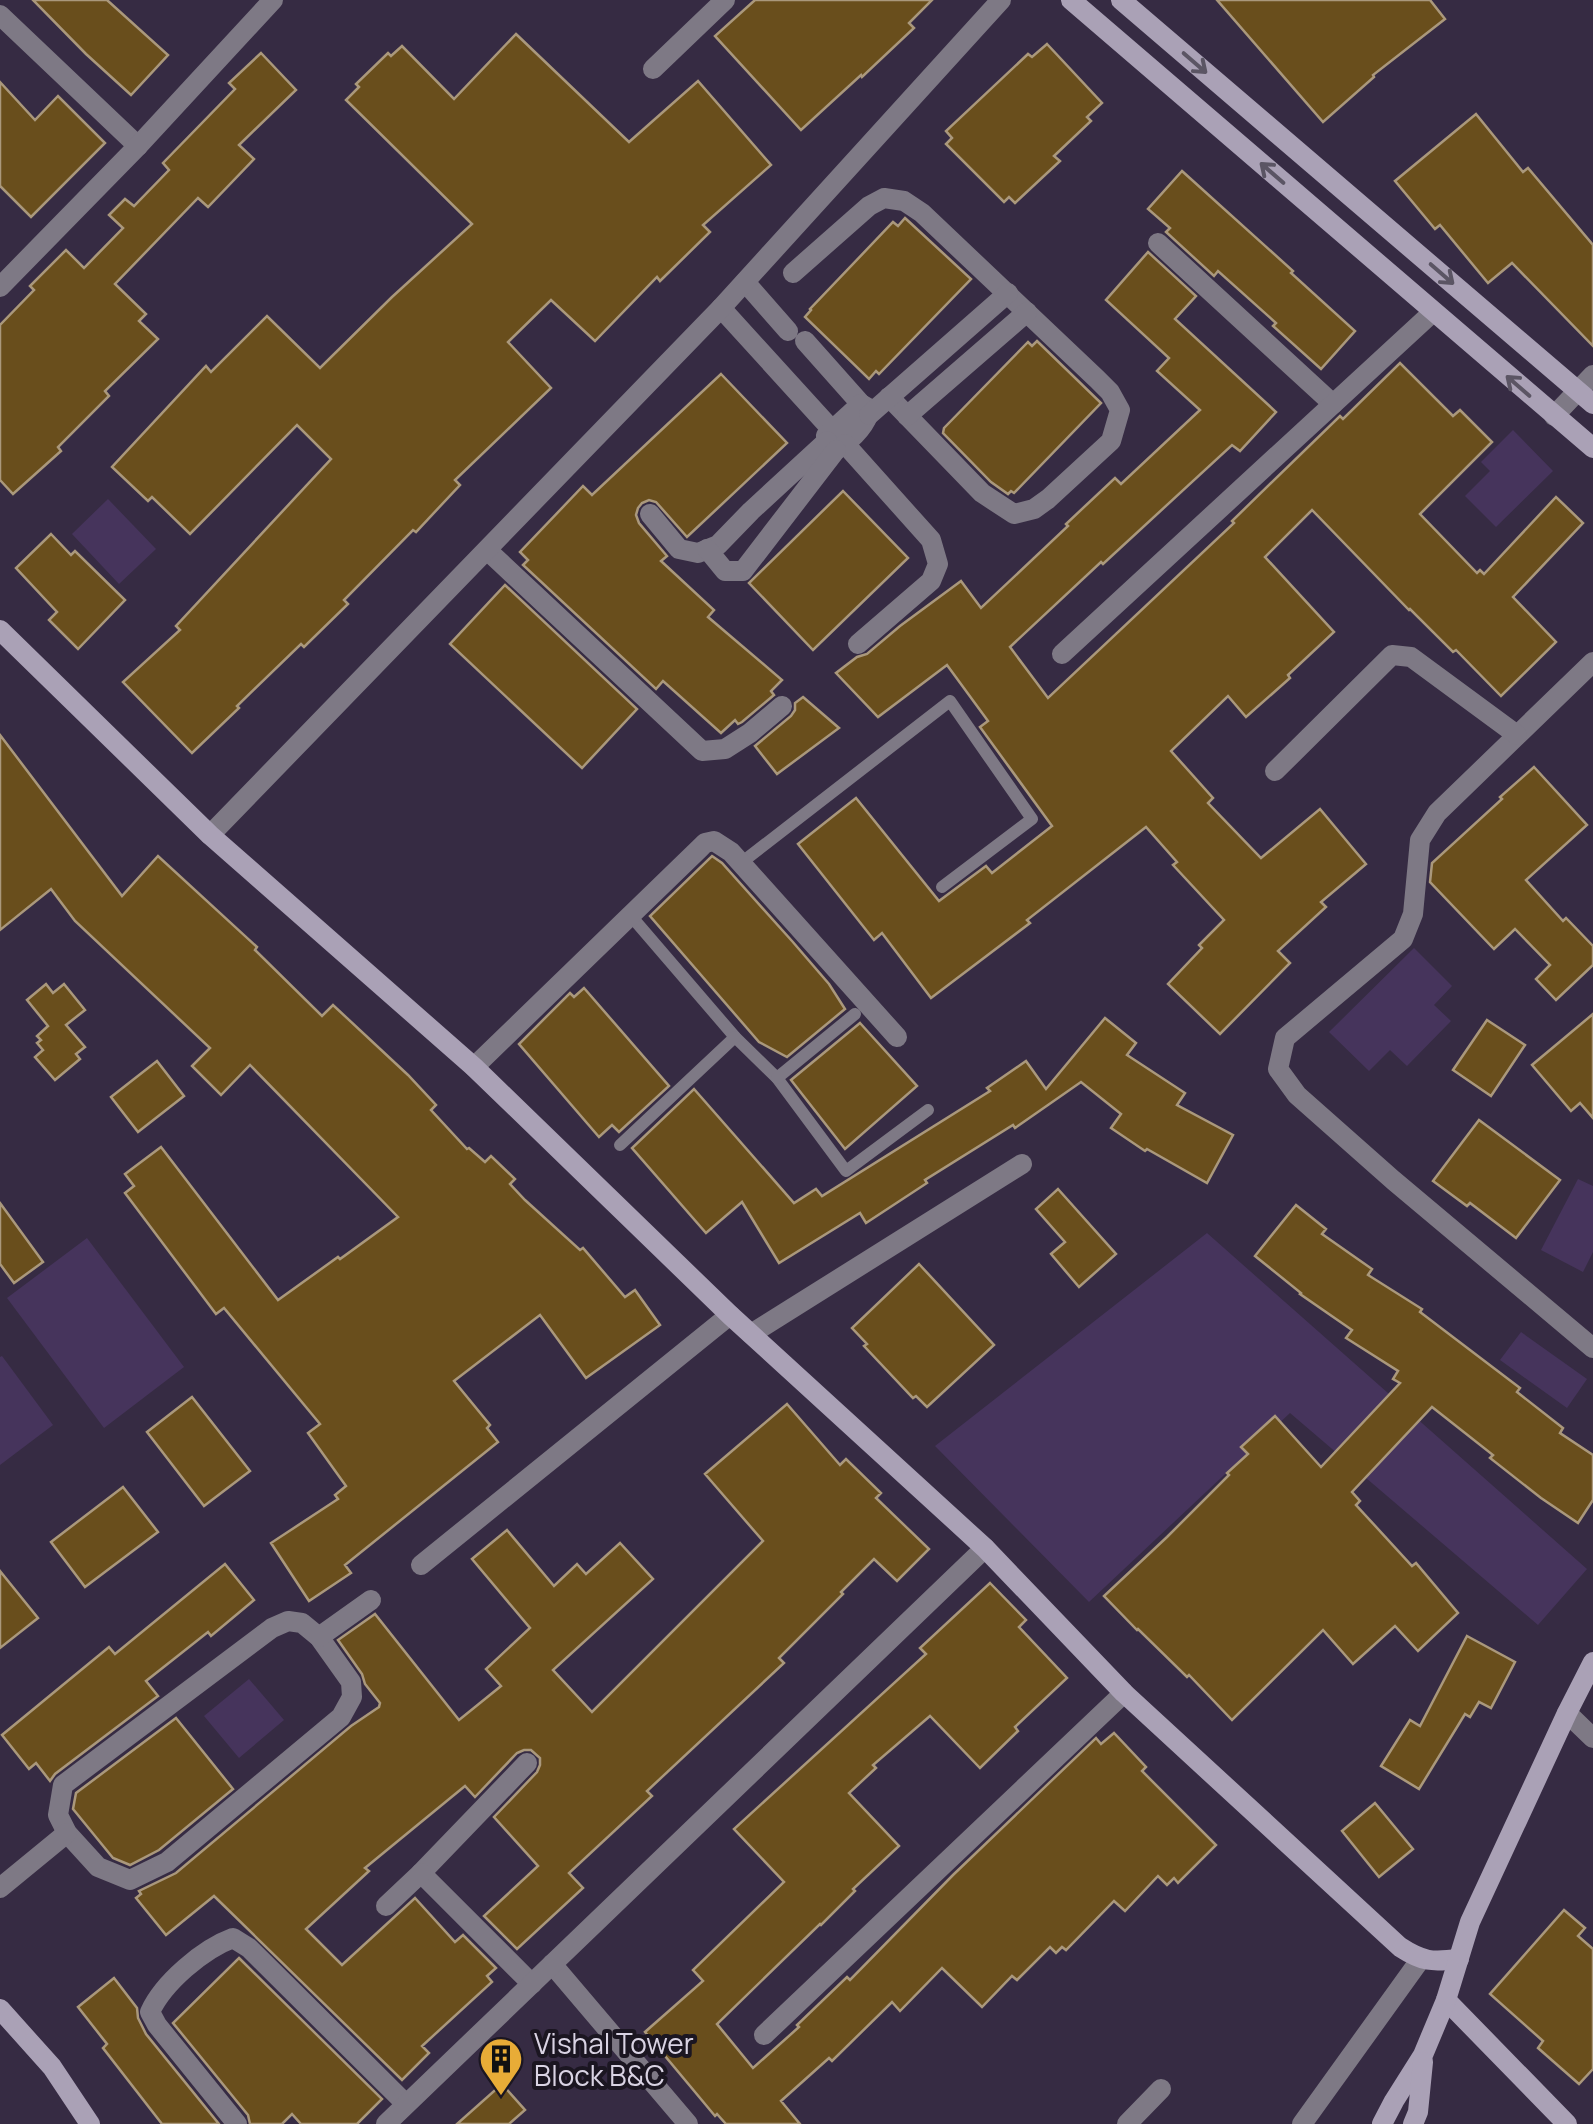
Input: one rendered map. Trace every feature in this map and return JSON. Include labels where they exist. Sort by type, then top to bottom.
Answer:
[{"type":"street","points":[[1,284],[138,146],[273,0]]},
{"type":"street","points":[[653,69],[725,0]]},
{"type":"street","points":[[210,835],[745,282],[1002,0]]},
{"type":"street","points":[[1071,0],[1593,448]]},
{"type":"street","points":[[1121,0],[1588,389],[1554,416]]},
{"type":"street","points":[[0,15],[138,146]]},
{"type":"street","points":[[793,274],[869,206],[884,198],[904,202],[922,213],[1008,293],[1110,392],[1120,410],[1111,441],[1048,500],[1034,510],[1014,514],[982,493],[889,397]]},
{"type":"street","points":[[1158,244],[1333,404]]},
{"type":"street","points":[[745,282],[865,410]]},
{"type":"street","points":[[650,514],[679,549],[698,553],[718,545],[865,410],[889,397],[1008,293]]},
{"type":"street","points":[[720,308],[835,441],[932,540],[938,564],[931,581],[858,644]]},
{"type":"street","points":[[908,416],[1027,312]]},
{"type":"street","points":[[1062,654],[1433,312]]},
{"type":"street","points":[[707,549],[725,571],[744,571],[835,441]]},
{"type":"street","points":[[487,550],[702,751],[725,749],[782,706]]},
{"type":"street","points":[[0,630],[210,835],[474,1066],[730,1315],[985,1548],[1124,1692],[1400,1947],[1420,1960],[1458,1959]]},
{"type":"street","points":[[1274,771],[1392,655],[1411,656],[1517,736]]},
{"type":"street","points":[[1593,662],[1437,813],[1420,840],[1413,914],[1403,938],[1285,1038],[1278,1069],[1297,1095],[1593,1348]]},
{"type":"street","points":[[474,1066],[705,843],[714,841],[741,863],[898,1037]]},
{"type":"street","points":[[751,1334],[1022,1164]]},
{"type":"street","points":[[421,1565],[730,1315]]},
{"type":"street","points":[[386,2124],[985,1548]]},
{"type":"street","points":[[319,1637],[370,1600]]},
{"type":"street","points":[[288,1621],[302,1623],[319,1637],[352,1682],[352,1697],[341,1717],[167,1862],[130,1880],[98,1868],[68,1833],[58,1814],[63,1785],[272,1628],[288,1621]]},
{"type":"street","points":[[1382,2124],[1424,2055],[1470,1922],[1593,1662]]},
{"type":"street","points":[[764,2035],[1124,1692]]},
{"type":"street","points":[[1567,1712],[1593,1738]]},
{"type":"street","points":[[386,1906],[527,1764]]},
{"type":"street","points":[[0,1888],[68,1833]]},
{"type":"street","points":[[421,1873],[532,1984]]},
{"type":"street","points":[[237,2124],[150,2012],[156,1999],[191,1964],[217,1944],[233,1938],[250,1948],[406,2104]]},
{"type":"street","points":[[1302,2124],[1420,1960]]},
{"type":"street","points":[[552,1964],[688,2124]]},
{"type":"street","points":[[1446,2000],[1566,2124]]},
{"type":"street","points":[[0,2009],[52,2067],[90,2124]]},
{"type":"street","points":[[1413,2124],[1418,2112],[1424,2055]]},
{"type":"street","points":[[1128,2124],[1162,2090]]},
{"type":"lane","points":[[741,863],[950,701],[1032,819],[942,887]]},
{"type":"lane","points":[[631,916],[778,1078],[846,1170],[928,1110]]},
{"type":"lane","points":[[778,1078],[855,1014]]},
{"type":"lane","points":[[620,1145],[736,1036]]},
{"type":"shaded area","points":[[1513,430],[1553,471],[1496,527],[1465,496],[1490,471],[1481,462]]},
{"type":"shaded area","points":[[108,499],[156,549],[119,584],[72,534]]},
{"type":"shaded area","points":[[1414,948],[1452,986],[1434,1005],[1451,1021],[1407,1066],[1390,1050],[1369,1071],[1329,1032]]},
{"type":"shaded area","points":[[1578,1179],[1593,1186],[1593,1252],[1583,1272],[1541,1250]]},
{"type":"shaded area","points":[[1207,1233],[1587,1569],[1538,1625],[1290,1413],[1089,1602],[935,1446]]},
{"type":"shaded area","points":[[87,1238],[184,1367],[104,1428],[7,1298]]},
{"type":"shaded area","points":[[1521,1332],[1587,1379],[1567,1408],[1500,1360]]},
{"type":"shaded area","points":[[0,1357],[53,1425],[0,1465]]},
{"type":"shaded area","points":[[249,1679],[284,1720],[239,1758],[204,1716]]},
{"type":"building","points":[[33,0],[107,0],[168,55],[131,95]]},
{"type":"building","points":[[755,0],[932,0],[909,23],[914,28],[801,130],[715,36]]},
{"type":"building","points":[[1217,0],[1430,0],[1445,19],[1373,75],[1323,122]]},
{"type":"building","points":[[516,34],[629,142],[698,81],[771,165],[703,225],[710,232],[660,281],[657,277],[595,341],[551,300],[508,342],[551,388],[455,480],[460,485],[344,600],[348,604],[304,647],[301,644],[192,753],[123,682],[180,630],[176,626],[331,459],[297,425],[190,534],[152,497],[148,501],[112,467],[206,366],[211,372],[267,316],[320,368],[472,224],[346,100],[359,87],[356,84],[388,53],[391,56],[402,46],[454,99]]},
{"type":"building","points":[[1047,44],[1102,103],[1087,117],[1091,121],[1054,156],[1060,161],[1015,203],[1009,197],[1004,202],[946,144],[952,138],[946,131],[1028,54],[1032,57]]},
{"type":"building","points":[[261,53],[296,90],[239,145],[254,159],[208,207],[198,198],[115,284],[146,314],[139,321],[158,339],[105,391],[109,396],[58,447],[61,451],[13,494],[0,480],[0,325],[34,290],[30,286],[66,250],[84,268],[123,228],[109,215],[125,199],[134,206],[169,170],[163,163],[235,89],[229,83]]},
{"type":"building","points":[[0,82],[35,120],[58,96],[105,143],[31,217],[0,186]]},
{"type":"building","points":[[1476,114],[1523,172],[1528,168],[1593,245],[1593,346],[1512,263],[1488,283],[1440,225],[1435,229],[1395,181]]},
{"type":"building","points":[[1182,171],[1355,331],[1321,369],[1218,271],[1214,276],[1166,232],[1170,228],[1148,209]]},
{"type":"building","points":[[905,218],[971,279],[879,374],[876,371],[869,379],[805,317],[893,222],[898,226]]},
{"type":"building","points":[[1148,252],[1196,296],[1175,319],[1276,412],[1240,451],[1232,445],[1010,647],[1048,698],[1400,363],[1453,416],[1460,410],[1492,442],[1420,514],[1477,573],[1480,570],[1484,574],[1556,497],[1583,523],[1513,597],[1556,642],[1501,696],[1409,610],[1312,510],[1265,557],[1334,632],[1246,717],[1228,696],[1171,751],[1213,798],[1208,803],[1261,858],[1320,809],[1366,864],[1321,902],[1326,907],[1278,951],[1290,963],[1220,1034],[1168,984],[1224,920],[1173,865],[1177,862],[1146,827],[931,998],[882,933],[874,940],[798,844],[856,798],[939,901],[986,866],[992,873],[1052,826],[980,727],[988,721],[947,665],[878,717],[836,673],[867,654],[961,581],[981,608],[1115,478],[1121,484],[1200,410],[1157,371],[1169,358],[1106,300]]},
{"type":"building","points":[[1037,341],[1101,403],[1014,493],[1008,494],[943,433],[1028,342],[1032,346]]},
{"type":"building","points":[[721,374],[787,443],[687,537],[656,502],[642,503],[636,515],[667,556],[661,561],[714,610],[708,617],[782,680],[771,691],[774,695],[742,722],[738,724],[735,720],[721,733],[663,681],[656,689],[523,565],[528,560],[520,552],[583,486],[592,495]]},
{"type":"building","points":[[843,491],[908,558],[813,650],[749,583]]},
{"type":"building","points":[[51,534],[71,555],[75,551],[125,600],[78,649],[49,620],[57,612],[16,568]]},
{"type":"building","points":[[505,585],[637,709],[582,768],[450,644]]},
{"type":"building","points":[[803,697],[839,728],[777,774],[755,746],[791,716],[795,703]]},
{"type":"building","points":[[0,735],[122,896],[158,856],[257,947],[255,950],[322,1016],[333,1005],[408,1075],[436,1105],[431,1110],[467,1149],[485,1162],[491,1156],[515,1179],[510,1184],[525,1200],[580,1250],[583,1248],[625,1297],[635,1290],[660,1325],[586,1378],[540,1315],[454,1381],[490,1425],[487,1428],[498,1442],[345,1565],[351,1573],[309,1601],[271,1543],[338,1499],[335,1495],[346,1486],[308,1433],[320,1424],[224,1308],[216,1314],[125,1193],[134,1186],[125,1174],[161,1147],[278,1300],[398,1217],[250,1065],[221,1095],[192,1066],[210,1048],[75,921],[51,889],[0,930]]},
{"type":"building","points":[[1534,767],[1587,825],[1526,880],[1563,921],[1566,918],[1593,946],[1593,965],[1556,1000],[1536,979],[1550,965],[1515,929],[1494,949],[1430,882],[1432,863]]},
{"type":"building","points":[[712,856],[792,941],[845,1009],[787,1057],[759,1042],[650,916]]},
{"type":"building","points":[[46,984],[53,993],[64,984],[85,1010],[66,1025],[85,1047],[76,1054],[80,1059],[55,1080],[35,1057],[43,1050],[37,1036],[48,1026],[27,1000]]},
{"type":"building","points":[[584,988],[669,1086],[619,1132],[612,1125],[599,1137],[519,1044],[570,993],[574,997]]},
{"type":"building","points":[[1593,1014],[1593,1118],[1580,1103],[1571,1111],[1532,1065]]},
{"type":"building","points":[[1105,1018],[1136,1043],[1127,1055],[1185,1093],[1177,1105],[1233,1135],[1207,1183],[1145,1151],[1111,1128],[1121,1114],[1081,1082],[1015,1128],[1013,1125],[925,1180],[927,1183],[866,1223],[860,1213],[779,1263],[742,1202],[706,1233],[632,1148],[694,1089],[794,1203],[816,1189],[822,1196],[990,1091],[987,1088],[1026,1061],[1046,1089]]},
{"type":"building","points":[[1487,1020],[1525,1045],[1491,1096],[1453,1070]]},
{"type":"building","points":[[860,1023],[917,1086],[845,1149],[791,1080]]},
{"type":"building","points":[[157,1061],[184,1096],[138,1132],[111,1097]]},
{"type":"building","points":[[1479,1120],[1560,1180],[1516,1238],[1433,1181]]},
{"type":"building","points":[[1058,1189],[1116,1254],[1079,1287],[1051,1254],[1065,1242],[1036,1209]]},
{"type":"building","points":[[0,1203],[43,1262],[14,1283],[0,1264]]},
{"type":"building","points":[[1296,1205],[1326,1229],[1322,1234],[1372,1269],[1368,1275],[1422,1309],[1420,1312],[1520,1388],[1517,1392],[1563,1428],[1560,1433],[1593,1455],[1593,1500],[1578,1523],[1490,1458],[1493,1455],[1432,1407],[1352,1492],[1360,1501],[1356,1505],[1412,1566],[1416,1563],[1458,1613],[1418,1651],[1395,1626],[1353,1664],[1323,1630],[1232,1720],[1104,1596],[1229,1475],[1248,1454],[1241,1447],[1275,1416],[1321,1467],[1400,1383],[1393,1379],[1398,1371],[1346,1338],[1352,1330],[1255,1256]]},
{"type":"building","points":[[919,1264],[994,1345],[927,1407],[916,1396],[913,1398],[852,1328]]},
{"type":"building","points":[[192,1397],[250,1471],[204,1506],[147,1432]]},
{"type":"building","points":[[787,1404],[840,1465],[846,1459],[881,1493],[876,1498],[929,1549],[897,1581],[874,1559],[779,1658],[784,1663],[647,1791],[652,1796],[569,1873],[583,1888],[517,1949],[484,1916],[538,1866],[494,1817],[537,1772],[540,1758],[531,1750],[517,1753],[475,1797],[465,1786],[365,1868],[369,1871],[306,1929],[342,1965],[415,1898],[455,1942],[463,1935],[496,1968],[487,1976],[492,1982],[422,2046],[429,2053],[402,2080],[214,1896],[166,1935],[136,1898],[141,1894],[139,1891],[176,1873],[351,1726],[379,1707],[338,1640],[375,1614],[459,1720],[501,1686],[486,1669],[530,1628],[472,1559],[507,1530],[554,1586],[577,1564],[586,1574],[620,1543],[653,1579],[553,1670],[592,1712],[763,1541],[705,1474]]},
{"type":"building","points":[[123,1487],[158,1532],[85,1587],[51,1542]]},
{"type":"building","points":[[225,1564],[254,1600],[146,1681],[158,1696],[50,1781],[36,1763],[29,1769],[2,1735],[109,1647],[115,1654]]},
{"type":"building","points":[[0,1571],[38,1618],[0,1648]]},
{"type":"building","points":[[990,1583],[1026,1620],[1019,1627],[1067,1678],[1015,1727],[1018,1731],[980,1768],[930,1716],[873,1765],[876,1768],[849,1793],[899,1846],[717,2024],[753,2068],[847,1977],[850,1980],[1096,1738],[1101,1744],[1114,1733],[1146,1767],[1142,1771],[1216,1845],[1178,1883],[1174,1878],[1167,1885],[1158,1876],[1125,1911],[1114,1901],[1066,1950],[1062,1947],[1056,1953],[1050,1947],[1017,1980],[1012,1976],[982,2007],[942,1968],[900,2011],[892,2002],[832,2061],[829,2058],[781,2101],[800,2124],[726,2124],[645,2032],[703,1981],[693,1970],[784,1882],[734,1829],[926,1654],[920,1648]]},
{"type":"building","points":[[1467,1636],[1515,1662],[1491,1708],[1479,1702],[1470,1717],[1465,1714],[1419,1789],[1381,1766],[1410,1720],[1420,1726]]},
{"type":"building","points":[[176,1718],[233,1789],[159,1850],[130,1865],[113,1858],[73,1809],[76,1793]]},
{"type":"building","points":[[1375,1803],[1413,1849],[1379,1877],[1342,1831]]},
{"type":"building","points":[[1564,1910],[1585,1928],[1578,1936],[1593,1949],[1593,2069],[1579,2084],[1538,2048],[1543,2041],[1490,1994]]},
{"type":"building","points":[[239,1958],[382,2099],[357,2124],[301,2124],[292,2114],[282,2124],[250,2124],[248,2115],[173,2023]]},
{"type":"building","points":[[114,1978],[137,2008],[146,2034],[219,2124],[162,2124],[103,2048],[107,2044],[78,2007]]},
{"type":"building","name":"Vishal Tower Block B&C","points":[[502,2084],[525,2110],[509,2124],[457,2124]]},
{"type":"place","name":"Vishal Tower Block B&C","points":[[501,2097]]}]
